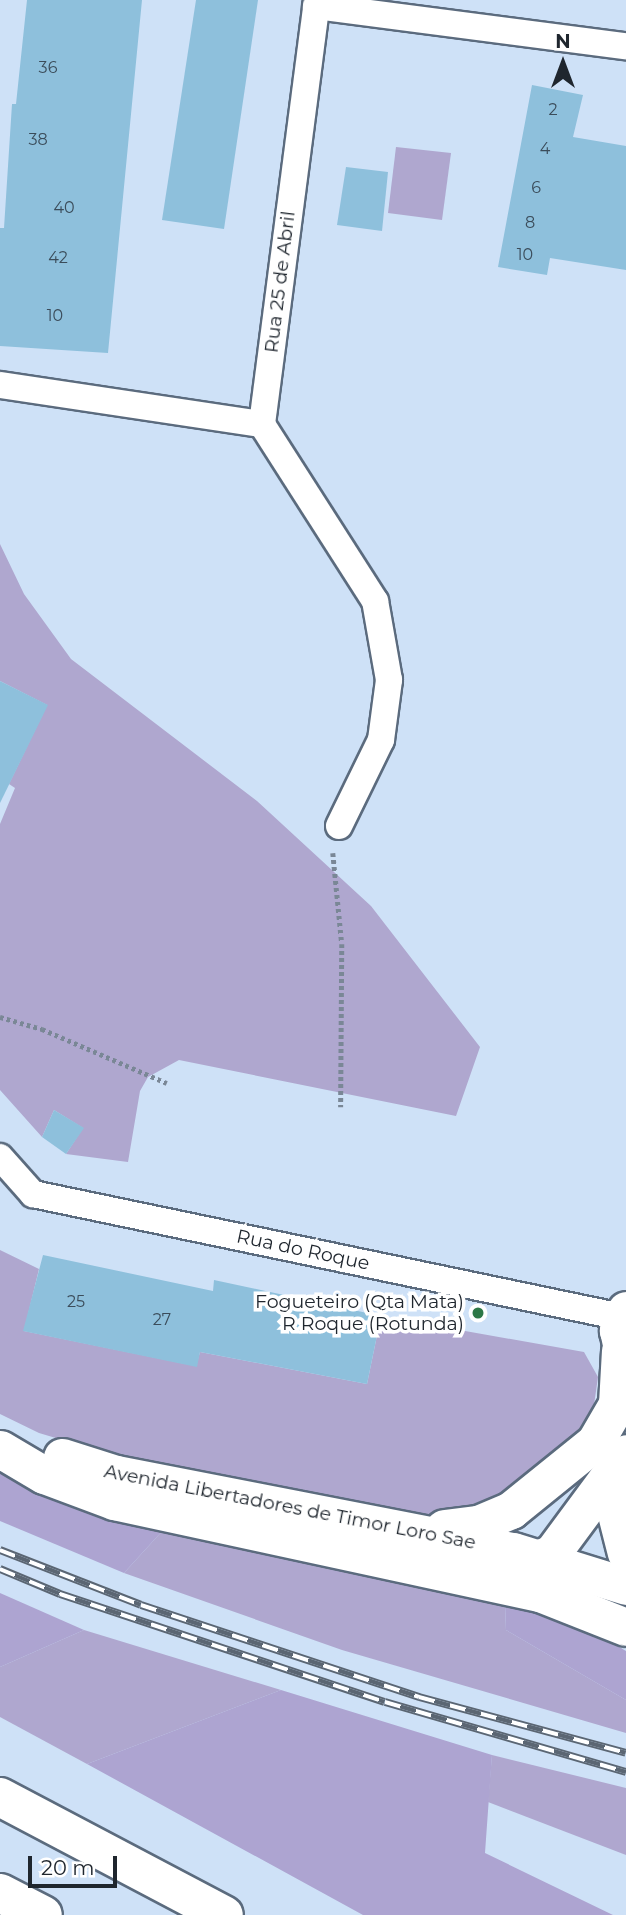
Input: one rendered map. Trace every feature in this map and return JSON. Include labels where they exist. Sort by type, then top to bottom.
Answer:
[{"type":"highway","points":[[0,1797],[224,1915]]},
{"type":"highway","points":[[0,1893],[43,1915]]},
{"type":"main road","points":[[408,1527],[460,1527],[492,1520],[558,1476],[595,1442],[617,1404],[623,1336]]},
{"type":"main road","name":"Avenida Libertadores de Timor Loro Sae","points":[[0,1432],[116,1474],[408,1527],[544,1559],[626,1586]]},
{"type":"main road","name":"Avenida Libertadores de Timor Loro Sae","points":[[0,1449],[44,1475],[114,1501],[540,1593],[626,1627]]},
{"type":"main road","points":[[544,1559],[566,1537],[626,1453]]},
{"type":"main road","points":[[626,1463],[615,1487],[615,1510],[626,1553]]},
{"type":"main road","points":[[558,1476],[540,1511],[537,1535],[544,1559],[556,1580],[626,1610]]},
{"type":"main road","name":"Avenida Libertadores de Timor Loro Sae","points":[[247,1531],[348,1537],[519,1566],[544,1559]]},
{"type":"street","name":"Rua 25 de Abril","points":[[262,424],[316,6],[626,46]]},
{"type":"street","points":[[0,384],[262,424],[375,601],[389,680],[381,740],[338,826]]},
{"type":"street","name":"Rua do Roque","points":[[0,1157],[33,1194],[623,1336]]},
{"type":"path","points":[[338,826],[332,861],[342,943],[341,1107]]},
{"type":"path","points":[[0,1017],[42,1029],[167,1083]]},
{"type":"shaded area","points":[[396,147],[451,153],[442,220],[388,213]]},
{"type":"shaded area","points":[[0,544],[24,594],[71,659],[257,801],[371,906],[480,1047],[456,1116],[179,1060],[148,1077],[140,1091],[128,1162],[66,1154],[83,1128],[54,1110],[42,1137],[0,1090],[0,824],[15,788],[9,784],[47,705],[0,681]]},
{"type":"shaded area","points":[[0,1250],[39,1269],[24,1331],[196,1366],[200,1352],[367,1384],[381,1316],[584,1352],[598,1377],[593,1412],[584,1428],[491,1504],[463,1514],[427,1515],[143,1464],[39,1433],[0,1414]]},
{"type":"shaded area","points":[[0,1460],[165,1528],[124,1573],[0,1521]]},
{"type":"shaded area","points":[[165,1528],[505,1603],[506,1630],[626,1700],[626,1733],[342,1650],[124,1573]]},
{"type":"shaded area","points":[[0,1593],[84,1630],[0,1667]]},
{"type":"shaded area","points":[[505,1603],[574,1620],[626,1651],[626,1700],[506,1630]]},
{"type":"shaded area","points":[[84,1630],[281,1690],[87,1764],[0,1717],[0,1667]]},
{"type":"shaded area","points":[[281,1690],[492,1755],[485,1853],[613,1915],[363,1915],[87,1764]]},
{"type":"shaded area","points":[[492,1755],[626,1788],[626,1855],[488,1802]]},
{"type":"building","points":[[27,0],[142,0],[108,353],[0,346],[0,228],[4,228],[12,104],[16,104]]},
{"type":"building","points":[[196,0],[258,0],[224,229],[162,220]]},
{"type":"building","points":[[532,85],[583,95],[573,137],[626,146],[626,270],[550,258],[547,275],[498,267]]},
{"type":"building","points":[[346,167],[388,172],[382,231],[337,225]]},
{"type":"building","points":[[0,681],[48,705],[0,803]]},
{"type":"building","points":[[54,1110],[84,1128],[66,1154],[42,1137]]},
{"type":"building","points":[[43,1255],[213,1291],[214,1280],[381,1316],[367,1384],[200,1352],[197,1367],[23,1331]]},
{"type":"railway","points":[[0,1550],[141,1605],[419,1697],[626,1753]]},
{"type":"railway","points":[[0,1569],[60,1594],[385,1702],[626,1772]]},
{"type":"place","name":"Fogueteiro (Qta Mata) R Roque (Rotunda)","points":[[478,1313]]}]
